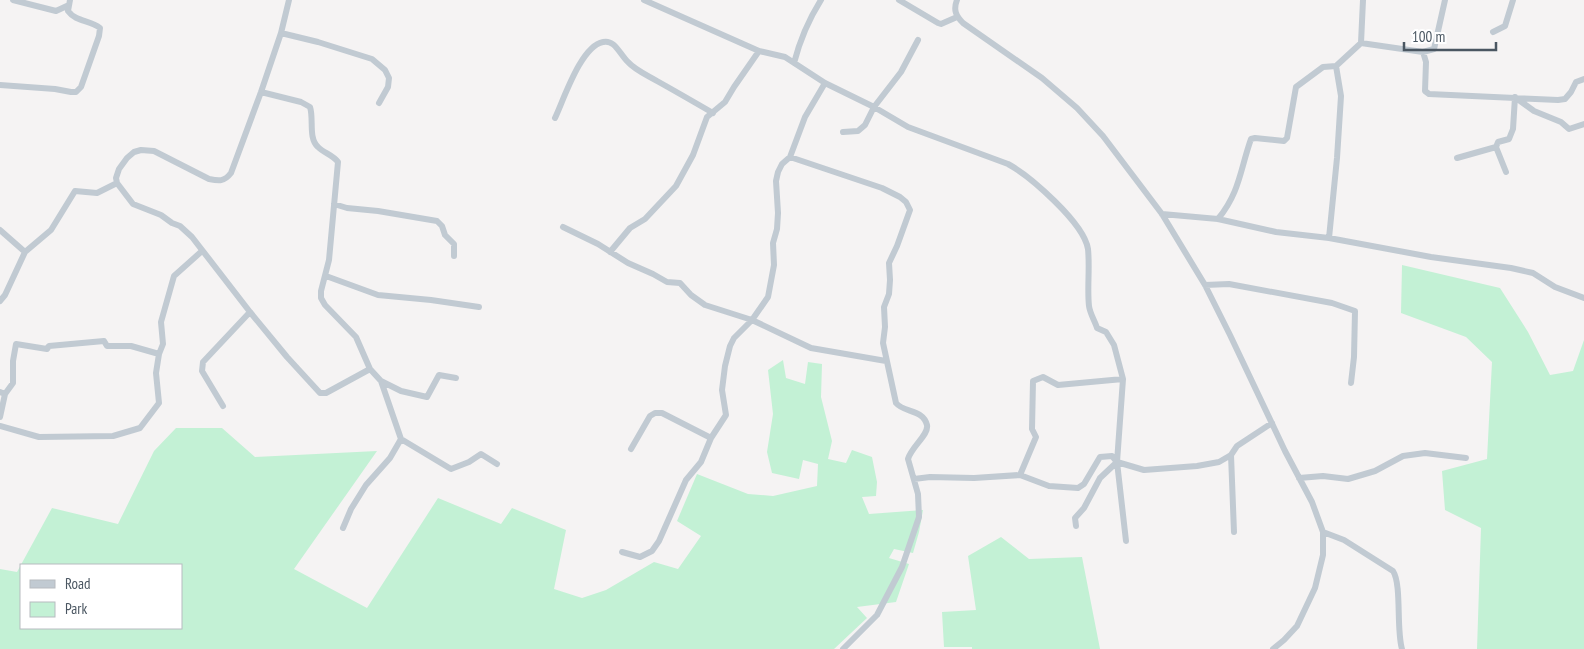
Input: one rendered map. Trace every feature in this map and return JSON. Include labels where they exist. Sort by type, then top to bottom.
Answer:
[{"type":"street","points":[[13,0],[56,11],[70,3]]},
{"type":"street","points":[[288,0],[281,33],[231,173],[218,182],[154,150],[141,150],[134,152],[119,169],[116,178],[117,183],[133,204],[180,226],[192,237],[250,312],[320,393],[326,393],[370,369]]},
{"type":"street","points":[[644,0],[760,51],[785,57],[825,83],[874,107],[908,127],[995,159],[1021,171],[1062,207],[1075,223],[1088,247],[1089,308],[1097,328],[1106,332],[1114,345],[1123,379],[1117,462],[1126,541]]},
{"type":"street","points":[[794,63],[809,20],[820,2],[810,0]]},
{"type":"street","points":[[900,0],[941,24],[956,17]]},
{"type":"street","points":[[957,0],[956,17],[963,24],[1042,78],[1077,108],[1103,136],[1162,214],[1206,285],[1312,502],[1322,532],[1323,555],[1315,588],[1297,626],[1274,649]]},
{"type":"street","points":[[1218,219],[1233,198],[1251,139],[1284,140],[1287,138],[1296,87],[1323,67],[1336,66],[1361,43],[1364,0]]},
{"type":"street","points":[[1361,43],[1422,52],[1434,49],[1444,0]]},
{"type":"street","points":[[1493,32],[1505,26],[1513,0]]},
{"type":"street","points":[[0,85],[76,92],[80,87],[99,36],[100,28],[95,24],[72,17],[68,11],[70,3]]},
{"type":"street","points":[[281,33],[318,42],[372,59],[385,70],[389,78],[388,87],[379,103]]},
{"type":"street","points":[[843,132],[862,129],[874,107],[901,72],[918,40]]},
{"type":"street","points":[[555,118],[576,72],[588,52],[600,42],[608,41],[616,47],[628,63],[713,113]]},
{"type":"street","points":[[610,252],[630,228],[645,219],[676,186],[692,155],[707,118],[725,102],[734,86],[760,51]]},
{"type":"street","points":[[1422,52],[1426,62],[1425,90],[1429,94],[1565,99],[1576,82],[1584,79]]},
{"type":"street","points":[[1328,238],[1337,158],[1341,96],[1336,66]]},
{"type":"street","points":[[622,552],[640,557],[652,551],[670,520],[686,480],[701,462],[711,438],[726,415],[722,390],[730,346],[734,338],[752,320],[768,297],[774,265],[773,242],[777,229],[776,181],[782,164],[790,157],[806,117],[825,83]]},
{"type":"street","points":[[261,92],[301,102],[310,107],[313,139],[318,147],[334,157],[338,162],[326,276],[321,291],[321,298],[325,305],[356,337],[370,369],[381,381],[401,391],[427,397],[439,375],[456,378]]},
{"type":"street","points":[[1515,97],[1534,112],[1561,122],[1569,129],[1584,124]]},
{"type":"street","points":[[1506,172],[1496,148],[1498,142],[1509,139],[1514,129],[1515,97]]},
{"type":"street","points":[[1456,158],[1496,148]]},
{"type":"street","points":[[790,157],[882,188],[900,197],[910,207],[909,215],[889,263],[889,294],[884,307],[885,326],[883,343],[896,402],[899,406],[922,416],[926,423],[927,429],[923,438],[914,446],[908,458],[918,494],[919,517],[902,566],[877,614],[843,649]]},
{"type":"street","points":[[0,301],[5,295],[25,252],[51,230],[75,191],[97,193],[117,183]]},
{"type":"street","points":[[334,204],[347,208],[437,221],[442,226],[445,235],[454,244],[454,256]]},
{"type":"street","points":[[1162,214],[1218,219],[1276,232],[1328,238],[1533,273],[1556,287],[1584,298]]},
{"type":"street","points":[[563,227],[667,282],[680,283],[691,295],[705,305],[752,320],[811,348],[886,361]]},
{"type":"street","points":[[0,230],[25,252]]},
{"type":"street","points":[[0,426],[40,437],[113,436],[140,428],[159,403],[156,374],[159,354],[163,344],[161,322],[174,276],[202,251]]},
{"type":"street","points":[[326,276],[378,295],[479,307]]},
{"type":"street","points":[[1206,285],[1229,284],[1332,303],[1355,312],[1354,357],[1351,383]]},
{"type":"street","points":[[223,406],[202,372],[203,362],[250,312]]},
{"type":"street","points":[[0,418],[2,393],[14,383],[13,361],[16,344],[47,349],[49,346],[104,341],[107,346],[131,346],[159,354]]},
{"type":"street","points":[[1020,475],[1036,437],[1032,429],[1033,381],[1043,377],[1058,385],[1123,379]]},
{"type":"street","points":[[381,381],[401,439],[452,468],[469,462],[481,454],[497,464]]},
{"type":"street","points":[[631,449],[650,416],[655,413],[662,413],[711,438]]},
{"type":"street","points":[[914,479],[1020,475],[1049,486],[1078,488],[1084,484],[1100,457],[1112,456],[1117,462],[1144,470],[1197,466],[1219,462],[1231,455],[1237,446],[1272,423]]},
{"type":"street","points":[[343,528],[351,509],[366,485],[390,458],[401,439]]},
{"type":"street","points":[[1299,478],[1323,476],[1348,479],[1375,471],[1403,456],[1425,453],[1466,458]]},
{"type":"street","points":[[1231,455],[1234,532]]},
{"type":"street","points":[[1076,526],[1075,518],[1084,508],[1100,478],[1117,462]]},
{"type":"street","points":[[1322,532],[1344,540],[1393,571],[1397,579],[1398,615],[1402,649]]},
{"type":"green space","points":[[1402,265],[1500,288],[1528,332],[1550,375],[1573,371],[1584,340],[1584,649],[1477,649],[1481,528],[1445,510],[1442,471],[1487,459],[1492,362],[1466,337],[1401,313]]},
{"type":"green space","points":[[783,360],[786,378],[805,384],[808,362],[822,364],[821,397],[832,441],[828,459],[846,463],[852,450],[872,457],[877,482],[876,496],[862,497],[869,514],[923,510],[913,553],[894,549],[889,558],[909,564],[896,602],[857,607],[867,618],[834,649],[0,649],[0,569],[17,572],[20,567],[20,629],[182,629],[182,564],[21,564],[52,508],[118,524],[154,451],[176,428],[222,428],[255,457],[377,451],[294,569],[367,608],[438,498],[501,524],[512,508],[566,530],[554,589],[582,598],[606,590],[654,562],[678,569],[701,536],[677,521],[697,474],[748,494],[773,496],[817,486],[818,464],[803,460],[799,479],[772,473],[767,452],[773,414],[768,370]]},
{"type":"green space","points":[[1001,537],[1029,559],[1082,557],[1100,649],[972,649],[972,647],[944,647],[942,612],[976,610],[968,556]]}]
